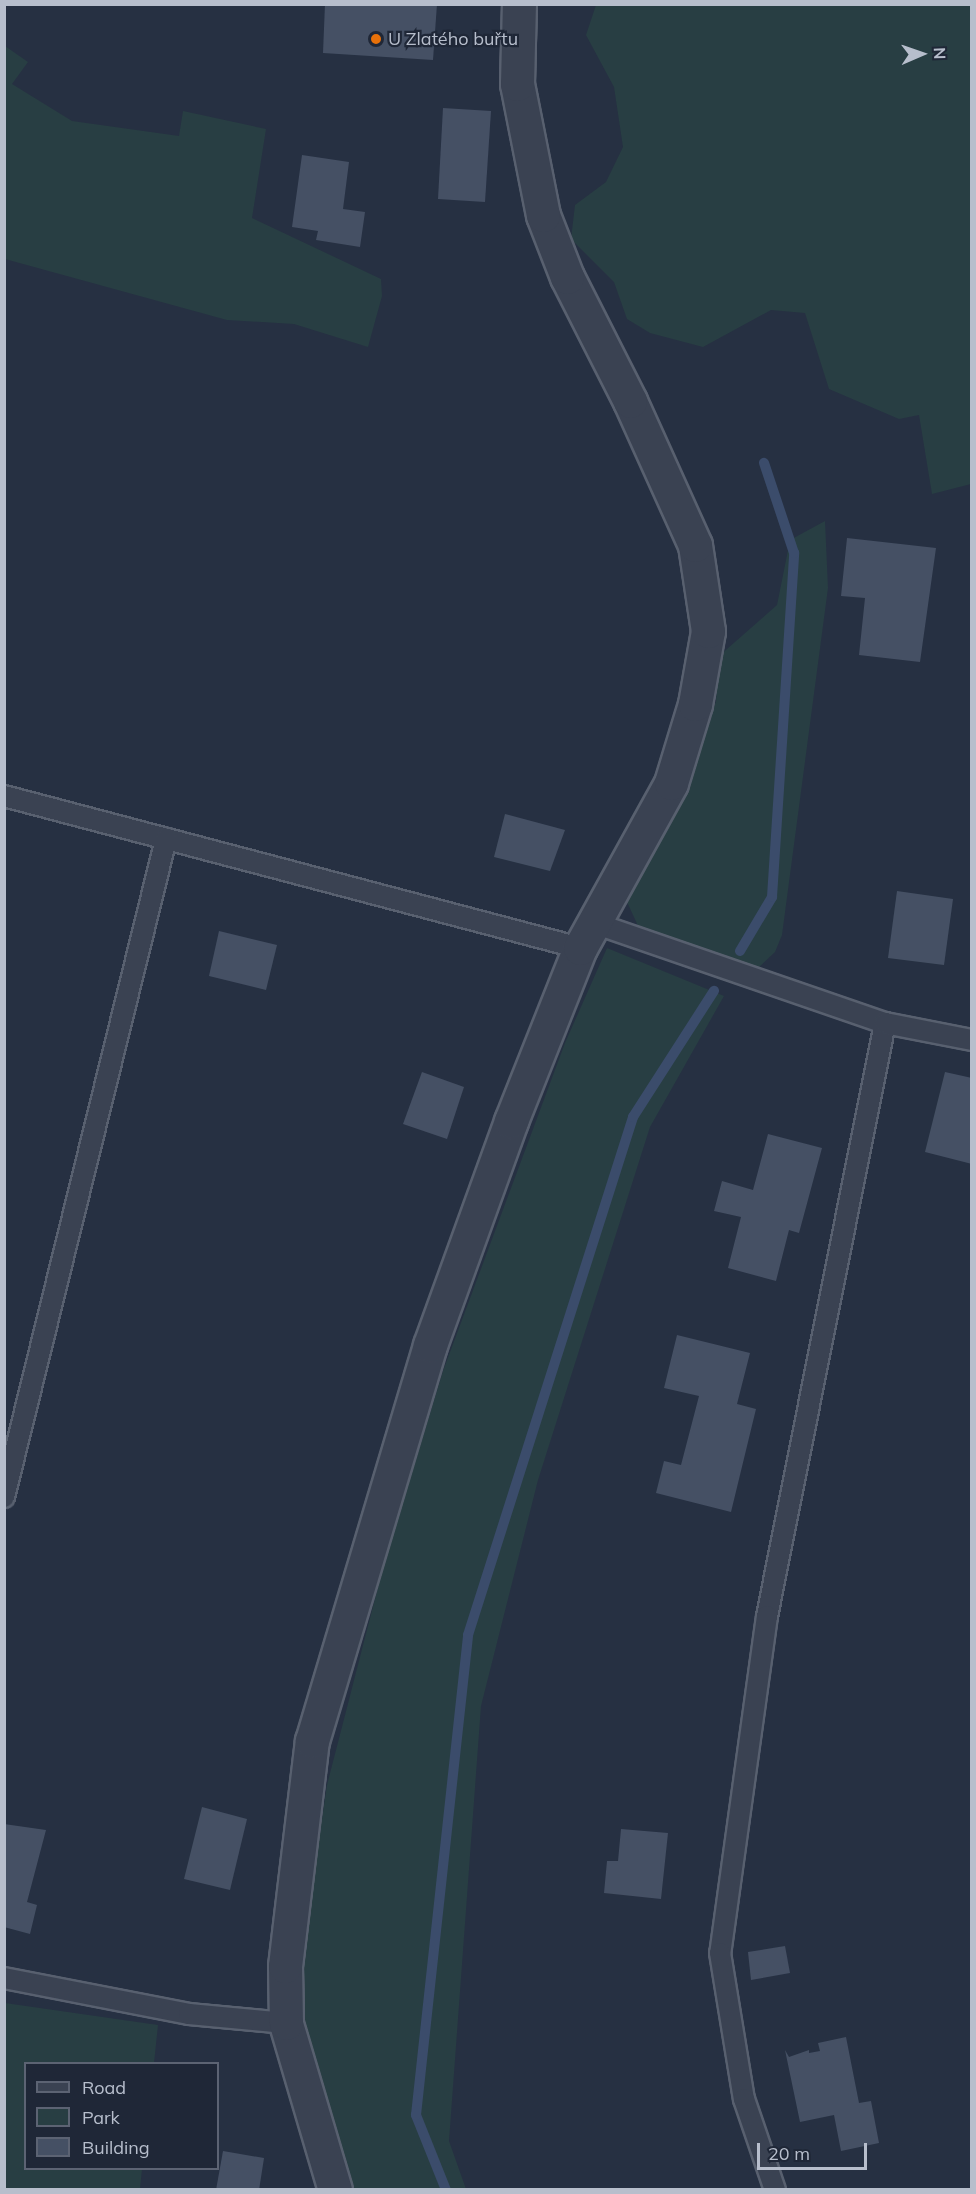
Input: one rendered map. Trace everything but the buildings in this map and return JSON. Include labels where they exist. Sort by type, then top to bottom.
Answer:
[{"type":"street","points":[[334,2190],[286,2023],[285,1966],[312,1741],[430,1345],[511,1121],[587,935],[671,783],[694,704],[708,631],[695,544],[630,401],[567,277],[543,215],[517,84],[519,4]]},
{"type":"lane","points":[[4,796],[166,839],[587,935],[885,1023],[972,1040]]},
{"type":"lane","points":[[4,1497],[166,839]]},
{"type":"lane","points":[[775,2190],[744,2098],[720,1953],[767,1616],[885,1023]]},
{"type":"lane","points":[[4,1977],[189,2014],[286,2023]]},
{"type":"green space","points":[[596,5],[971,5],[971,484],[932,494],[919,415],[899,419],[829,389],[805,313],[771,310],[703,347],[650,333],[627,319],[614,282],[571,239],[575,205],[606,182],[623,147],[614,87],[586,35]]},
{"type":"green space","points":[[5,46],[28,62],[12,84],[72,121],[179,136],[183,111],[266,129],[252,218],[381,279],[382,296],[368,347],[294,324],[227,320],[5,259]]},
{"type":"green space","points":[[825,521],[828,588],[782,935],[775,952],[757,969],[639,928],[627,902],[697,762],[716,701],[719,656],[777,605],[790,540]]},
{"type":"green space","points":[[607,948],[724,996],[650,1127],[538,1480],[481,1706],[449,2141],[466,2189],[348,2189],[315,2081],[298,1982],[327,1785],[384,1564],[443,1371],[565,1043]]},
{"type":"green space","points":[[5,2003],[158,2025],[154,2062],[24,2062],[24,2170],[142,2170],[140,2189],[5,2189]]},
{"type":"waterway","points":[[740,951],[772,897],[794,553],[764,463]]},
{"type":"waterway","points":[[446,2190],[416,2115],[468,1635],[633,1117],[714,991]]},
{"type":"place","name":"U Zlatého buřtu","points":[[376,39]]}]
